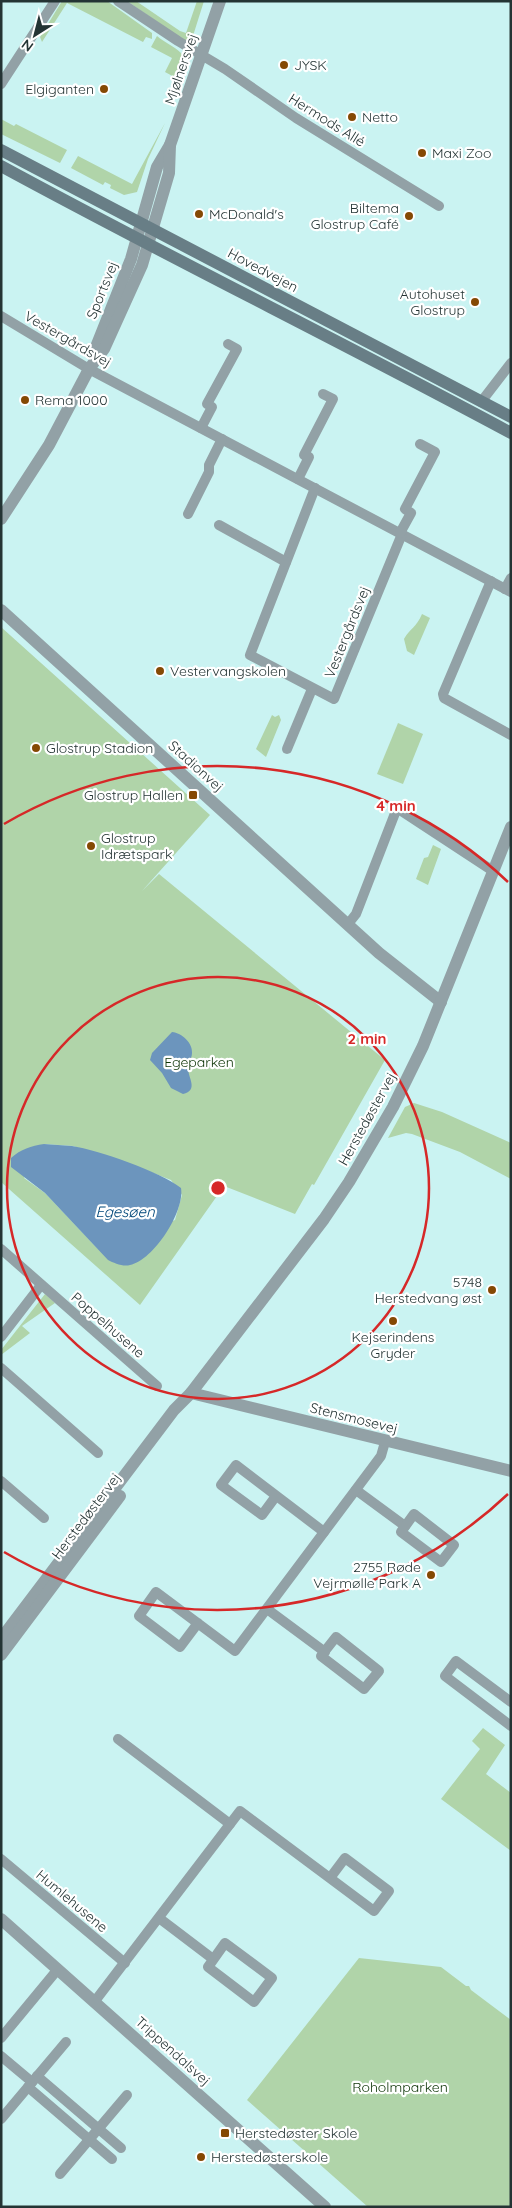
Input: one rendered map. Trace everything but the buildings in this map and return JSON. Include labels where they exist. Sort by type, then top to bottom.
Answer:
[{"type":"main road","name":"Hovedvejen","points":[[1,150],[511,417]]},
{"type":"main road","name":"Hovedvejen","points":[[1,166],[142,242],[327,335],[511,432]]},
{"type":"street","points":[[1,84],[55,1]]},
{"type":"street","name":"Hermods Allé","points":[[118,1],[296,118],[439,206]]},
{"type":"street","name":"Mjølnersvej","points":[[146,225],[169,173],[170,146],[220,1]]},
{"type":"street","name":"Sportsvej","points":[[1,519],[49,445],[89,369],[96,345],[131,259],[142,242],[146,225]]},
{"type":"street","name":"Vestergårdsvej","points":[[1,316],[89,369],[508,590],[511,578]]},
{"type":"street","points":[[201,428],[212,407],[207,404],[237,349],[228,344]]},
{"type":"street","points":[[481,402],[511,363]]},
{"type":"street","points":[[298,479],[309,457],[304,455],[333,399],[322,394]]},
{"type":"street","points":[[188,514],[209,472],[209,465],[222,439]]},
{"type":"street","name":"Vestergårdsvej","points":[[315,488],[250,655],[334,699],[411,512],[404,509],[435,452],[420,444]]},
{"type":"street","points":[[218,525],[286,562]]},
{"type":"street","points":[[490,581],[443,694],[444,698],[511,735]]},
{"type":"street","name":"Stadionvej","points":[[1,610],[379,953],[441,1002]]},
{"type":"street","points":[[287,749],[312,689]]},
{"type":"street","points":[[348,924],[356,914],[398,808],[493,871]]},
{"type":"street","name":"Herstedøstervej","points":[[1,1638],[174,1410],[191,1393],[321,1224],[349,1182],[393,1107],[424,1046],[511,827]]},
{"type":"street","name":"Poppelhusene","points":[[1,1249],[157,1386]]},
{"type":"street","points":[[1,1337],[41,1285]]},
{"type":"street","points":[[1,1368],[98,1453]]},
{"type":"street","name":"Herstedøstervej","points":[[1,1655],[178,1418],[191,1393]]},
{"type":"street","name":"Stensmosevej","points":[[191,1393],[385,1442],[511,1471]]},
{"type":"street","points":[[198,1623],[180,1648],[139,1616],[156,1592],[198,1623],[235,1651],[381,1456],[385,1442]]},
{"type":"street","points":[[276,1496],[262,1515],[221,1485],[236,1465],[324,1532]]},
{"type":"street","points":[[1,1481],[44,1518]]},
{"type":"street","points":[[356,1490],[405,1526]]},
{"type":"street","points":[[414,1514],[454,1545],[441,1562],[400,1532],[405,1526],[414,1514]]},
{"type":"street","points":[[267,1609],[325,1652]]},
{"type":"street","points":[[336,1637],[379,1671],[364,1689],[321,1656],[325,1652],[336,1637]]},
{"type":"street","points":[[510,1723],[445,1676],[456,1661],[511,1702]]},
{"type":"street","points":[[118,1739],[230,1824]]},
{"type":"street","points":[[97,1998],[240,1811],[374,1911],[389,1891],[345,1858],[330,1878]]},
{"type":"street","name":"Humlehusene","points":[[1,1859],[125,1963]]},
{"type":"street","points":[[159,1918],[213,1959]]},
{"type":"street","name":"Trippendalsvej","points":[[1,1919],[58,1969],[97,1998],[325,2207]]},
{"type":"street","points":[[226,1944],[272,1978],[254,2002],[208,1967],[213,1959],[226,1944]]},
{"type":"street","points":[[1,2038],[58,1969]]},
{"type":"street","points":[[1,2120],[66,2042]]},
{"type":"street","points":[[1,2056],[32,2082],[89,2139],[112,2159]]},
{"type":"street","points":[[32,2082],[98,2128],[121,2148]]},
{"type":"street","points":[[60,2174],[127,2095]]},
{"type":"green space","points":[[62,1],[107,1],[152,33],[152,39],[146,37],[143,42],[67,3],[42,42],[40,37]]},
{"type":"green space","points":[[127,1],[136,1],[180,31],[186,33],[197,1],[204,1],[192,39],[185,41]]},
{"type":"green space","points":[[157,36],[181,53],[183,57],[184,68],[173,96],[178,79],[165,72],[172,58],[151,47]]},
{"type":"green space","points":[[1,119],[14,126],[16,124],[67,150],[60,163],[1,134]]},
{"type":"green space","points":[[165,123],[148,159],[137,192],[124,195],[110,188],[111,185],[105,182],[103,185],[71,168],[78,156],[132,184]]},
{"type":"green space","points":[[422,614],[430,618],[414,655],[407,651],[404,639]]},
{"type":"green space","name":"Egeparken","points":[[1,627],[210,815],[142,891],[159,874],[385,1060],[314,1185],[312,1184],[295,1214],[224,1186],[140,1305],[1,1182]],"holes":[[[44,1144],[73,1146],[171,1180],[182,1195],[175,1220],[98,1249],[45,1193],[24,1178]]]},
{"type":"green space","points":[[272,715],[275,717],[279,715],[281,720],[266,757],[256,749]]},
{"type":"green space","points":[[398,723],[423,734],[403,784],[377,774]]},
{"type":"green space","points":[[433,845],[441,849],[428,885],[416,879],[424,858],[428,857]]},
{"type":"green space","points":[[414,1103],[442,1112],[511,1143],[511,1179],[460,1152],[412,1134],[406,1133],[388,1138],[405,1107]]},
{"type":"green space","points":[[45,1294],[55,1303],[22,1326],[30,1333],[1,1355],[1,1350]]},
{"type":"green space","points":[[483,1728],[505,1745],[486,1774],[511,1793],[511,1851],[441,1799],[480,1749],[472,1741]]},
{"type":"green space","name":"Roholmparken","points":[[359,1958],[441,1967],[466,1986],[469,1986],[471,1990],[511,2020],[511,2207],[368,2207],[247,2100]]},
{"type":"water","points":[[172,1032],[186,1039],[192,1049],[188,1072],[192,1087],[191,1090],[183,1094],[171,1088],[162,1073],[150,1060],[152,1053]]},
{"type":"water","name":"Egesøen","points":[[44,1144],[83,1148],[113,1157],[159,1175],[181,1188],[178,1209],[158,1245],[149,1254],[130,1265],[108,1260],[45,1193],[11,1167],[11,1158],[19,1152],[26,1148]]},
{"type":"place","name":"JYSK","points":[[284,65]]},
{"type":"place","name":"Elgiganten","points":[[104,89]]},
{"type":"place","name":"Netto","points":[[352,117]]},
{"type":"place","name":"Maxi Zoo","points":[[422,153]]},
{"type":"place","name":"McDonald's","points":[[199,214]]},
{"type":"place","name":"Biltema Glostrup Café","points":[[409,216]]},
{"type":"place","name":"Autohuset Glostrup","points":[[475,302]]},
{"type":"place","name":"Rema 1000","points":[[25,400]]},
{"type":"place","name":"Vestervangskolen","points":[[160,671]]},
{"type":"place","name":"Glostrup Stadion","points":[[36,748]]},
{"type":"place","name":"Glostrup Hallen","points":[[193,795]]},
{"type":"place","name":"Glostrup Idrætspark","points":[[91,846]]},
{"type":"place","name":"5748 Herstedvang øst","points":[[492,1290]]},
{"type":"place","name":"Kejserindens Gryder","points":[[393,1321]]},
{"type":"place","name":"2755 Røde Vejrmølle Park A","points":[[431,1575]]},
{"type":"place","name":"Herstedøster Skole","points":[[225,2133]]},
{"type":"place","name":"Herstedøsterskole","points":[[201,2157]]}]
